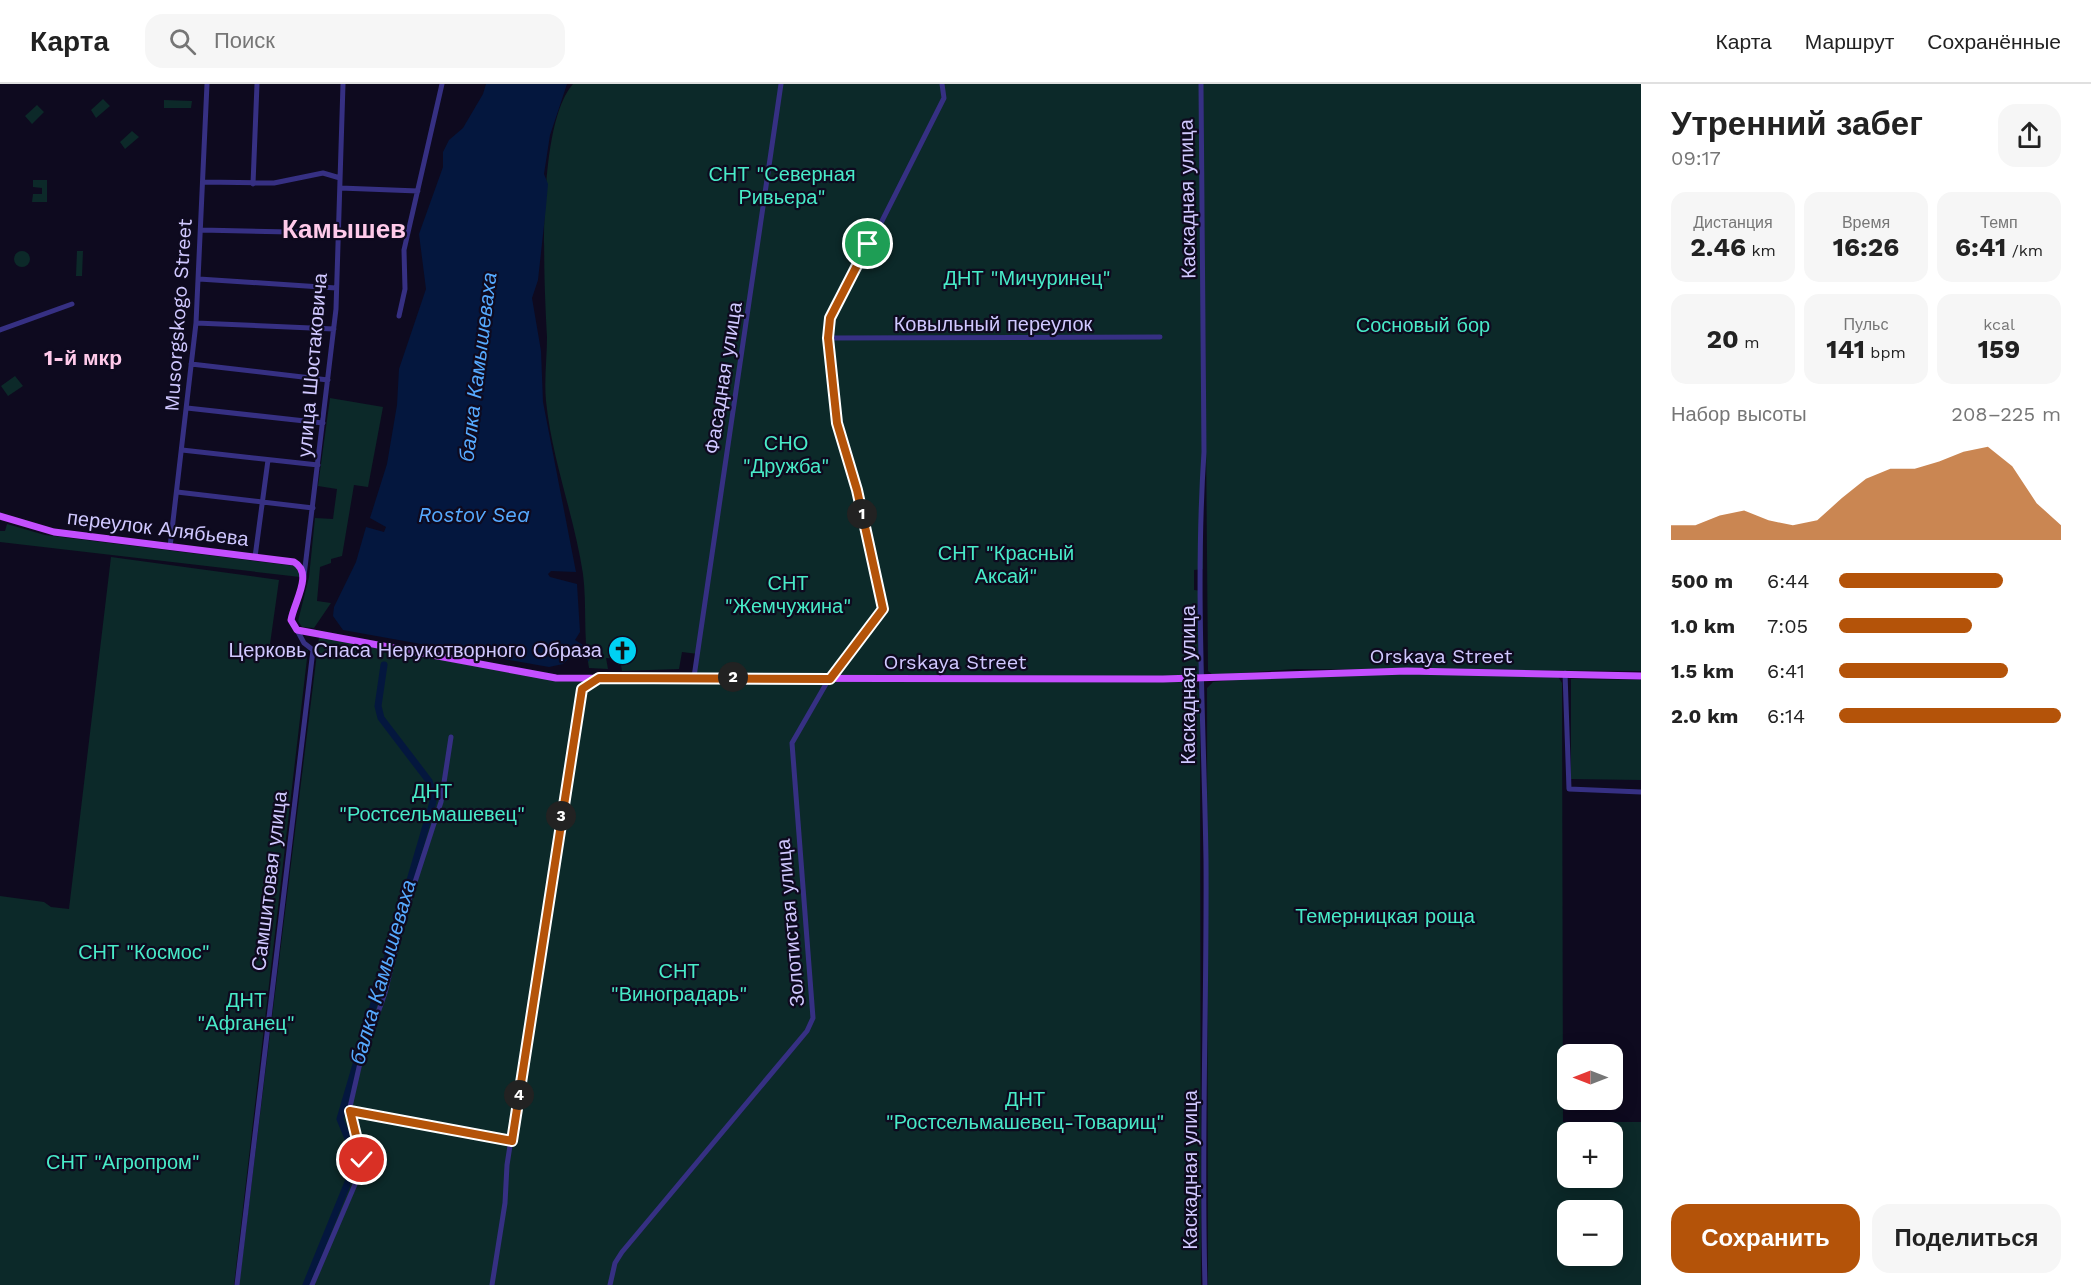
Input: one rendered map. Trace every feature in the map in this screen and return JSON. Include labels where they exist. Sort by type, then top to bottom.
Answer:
[{"type":"main road","name":"переулок Алябьева","points":[[1,517],[54,532],[294,562],[300,566],[304,576]]},
{"type":"main road","points":[[297,630],[291,624],[291,616],[304,576]]},
{"type":"main road","name":"Orskaya Street","points":[[297,630],[537,676],[830,679],[1203,678],[1407,671],[1641,676]]},
{"type":"street","name":"Musorgskogo Street","points":[[170,547],[196,323],[207,84]]},
{"type":"street","points":[[253,184],[257,84]]},
{"type":"street","name":"улица Шостаковича","points":[[304,576],[334,329],[343,84]]},
{"type":"street","points":[[399,316],[405,289],[404,250],[442,84]]},
{"type":"street","name":"Фасадная улица","points":[[694,677],[781,84]]},
{"type":"street","points":[[828,338],[830,318],[944,98],[942,84]]},
{"type":"street","name":"Каскадная улица","points":[[1201,84],[1204,452],[1201,501],[1206,928],[1205,1285]]},
{"type":"street","points":[[203,182],[274,183],[323,172],[340,178]]},
{"type":"street","points":[[340,188],[418,191]]},
{"type":"street","points":[[201,230],[338,233]]},
{"type":"street","points":[[199,279],[336,288]]},
{"type":"street","points":[[0,330],[72,304]]},
{"type":"street","points":[[196,323],[334,329]]},
{"type":"street","name":"Ковыльный переулок","points":[[828,338],[1160,337]]},
{"type":"street","name":"Золотистая улица","points":[[610,1285],[615,1263],[622,1252],[807,1031],[813,1018],[791,752],[795,734],[830,679],[883,609],[857,490],[837,423],[828,338]]},
{"type":"street","points":[[191,364],[328,380]]},
{"type":"street","points":[[187,408],[323,423]]},
{"type":"street","points":[[182,450],[318,465]]},
{"type":"street","points":[[255,557],[268,460]]},
{"type":"street","points":[[177,492],[313,508]]},
{"type":"street","name":"Самшитовая улица","points":[[237,1285],[313,650],[304,643],[297,630]]},
{"type":"street","points":[[1566,673],[1569,789],[1641,792]]},
{"type":"street","points":[[492,1285],[580,694],[582,689],[599,678]]},
{"type":"street","points":[[312,1285],[362,1168],[362,1155],[350,1111],[360,1063],[385,993],[402,922],[441,802],[451,737]]},
{"type":"street","points":[[350,1111],[512,1141]]},
{"type":"green space","points":[[573,84],[1201,84],[1203,569],[1194,570],[1194,590],[1201,591],[1201,673],[1191,681],[1200,691],[1201,1285],[239,1285],[319,637],[540,678],[835,679],[852,653],[846,650],[839,659],[843,660],[835,672],[831,672],[831,676],[695,676],[698,654],[682,652],[679,669],[622,671],[620,659],[606,658],[608,669],[589,668],[583,574],[553,445],[545,393],[547,337],[544,243],[548,168],[553,133],[561,105]]},
{"type":"green space","name":"Сосновый бор","points":[[1203,84],[1641,84],[1641,671],[1295,669],[1213,675],[1208,671]]},
{"type":"green space","points":[[103,99],[110,106],[96,118],[91,110]]},
{"type":"green space","points":[[164,100],[192,101],[191,108],[164,108]]},
{"type":"green space","points":[[37,105],[44,112],[32,124],[25,116]]},
{"type":"green space","points":[[132,131],[139,137],[125,149],[120,142]]},
{"type":"green space","points":[[33,180],[47,180],[47,202],[32,202],[33,194],[42,194],[42,188],[33,187]]},
{"type":"green space","points":[[22,251],[30,259],[22,267],[14,259]]},
{"type":"green space","points":[[77,251],[83,251],[82,276],[76,276]]},
{"type":"green space","points":[[15,376],[23,386],[8,396],[1,386]]},
{"type":"green space","points":[[330,398],[383,407],[368,487],[354,485],[342,556],[331,559],[331,563],[320,567],[317,601],[331,603],[314,628],[302,627],[298,621],[309,577],[315,518],[333,519],[337,489],[318,486]]},
{"type":"green space","points":[[7,524],[45,535],[295,566],[300,572],[300,577],[0,542],[0,531],[5,531]]},
{"type":"green space","points":[[111,557],[279,580],[270,644],[308,650],[234,1285],[0,1285],[0,896],[44,902],[51,907],[69,909]]},
{"type":"green space","name":"Темерницкая роща","points":[[1557,675],[1562,683],[1563,1044],[1557,1044],[1557,1110],[1563,1110],[1563,1122],[1557,1122],[1557,1188],[1623,1188],[1623,1122],[1641,1122],[1641,1285],[1208,1285],[1207,688],[1213,682],[1269,676]]},
{"type":"green space","points":[[1571,679],[1641,680],[1641,780],[1571,779]]},
{"type":"water","name":"Rostov Sea","points":[[486,84],[567,84],[550,135],[544,174],[548,184],[538,280],[532,298],[541,351],[543,402],[576,572],[551,571],[548,574],[550,577],[577,584],[580,632],[575,640],[583,645],[587,644],[590,652],[589,662],[583,653],[576,652],[563,664],[549,667],[343,630],[333,616],[334,607],[356,562],[366,527],[384,532],[386,527],[370,518],[387,464],[397,405],[399,369],[426,289],[419,234],[443,167],[443,152],[449,140],[463,128],[483,94]]},
{"type":"waterway","name":"балка Камышеваха","points":[[306,1285],[355,1165],[355,1156],[340,1119],[433,802],[429,781],[381,718],[378,706],[384,665]]},
{"type":"place","name":"Церковь Спаса Нерукотворного Образа","points":[[623,650]]},
{"type":"district","name":"Камышев","points":[[344,229]]},
{"type":"district","name":"1-й мкр","points":[[83,358]]},
{"type":"route","points":[[362,1160],[350,1111],[393,1121],[512,1141],[582,689],[599,678],[830,679],[883,609],[857,490],[837,423],[828,352],[830,318],[868,244]]},
{"type":"park label","name":"СНТ \"Северная Ривьера\"","points":[[782,186]]},
{"type":"park label","name":"ДНТ \"Мичуринец\"","points":[[1027,278]]},
{"type":"park label","name":"СНО \"Дружба\"","points":[[786,454]]},
{"type":"park label","name":"СНТ \"Красный Аксай\"","points":[[1006,564]]},
{"type":"park label","name":"СНТ \"Жемчужина\"","points":[[788,594]]},
{"type":"park label","name":"ДНТ \"Ростсельмашевец\"","points":[[432,802]]},
{"type":"park label","name":"СНТ \"Космос\"","points":[[144,952]]},
{"type":"park label","name":"СНТ \"Виноградарь\"","points":[[679,982]]},
{"type":"park label","name":"ДНТ \"Афганец\"","points":[[246,1012]]},
{"type":"park label","name":"ДНТ \"Ростсельмашевец-Товарищ\"","points":[[1025,1110]]},
{"type":"park label","name":"СНТ \"Агропром\"","points":[[123,1162]]}]
